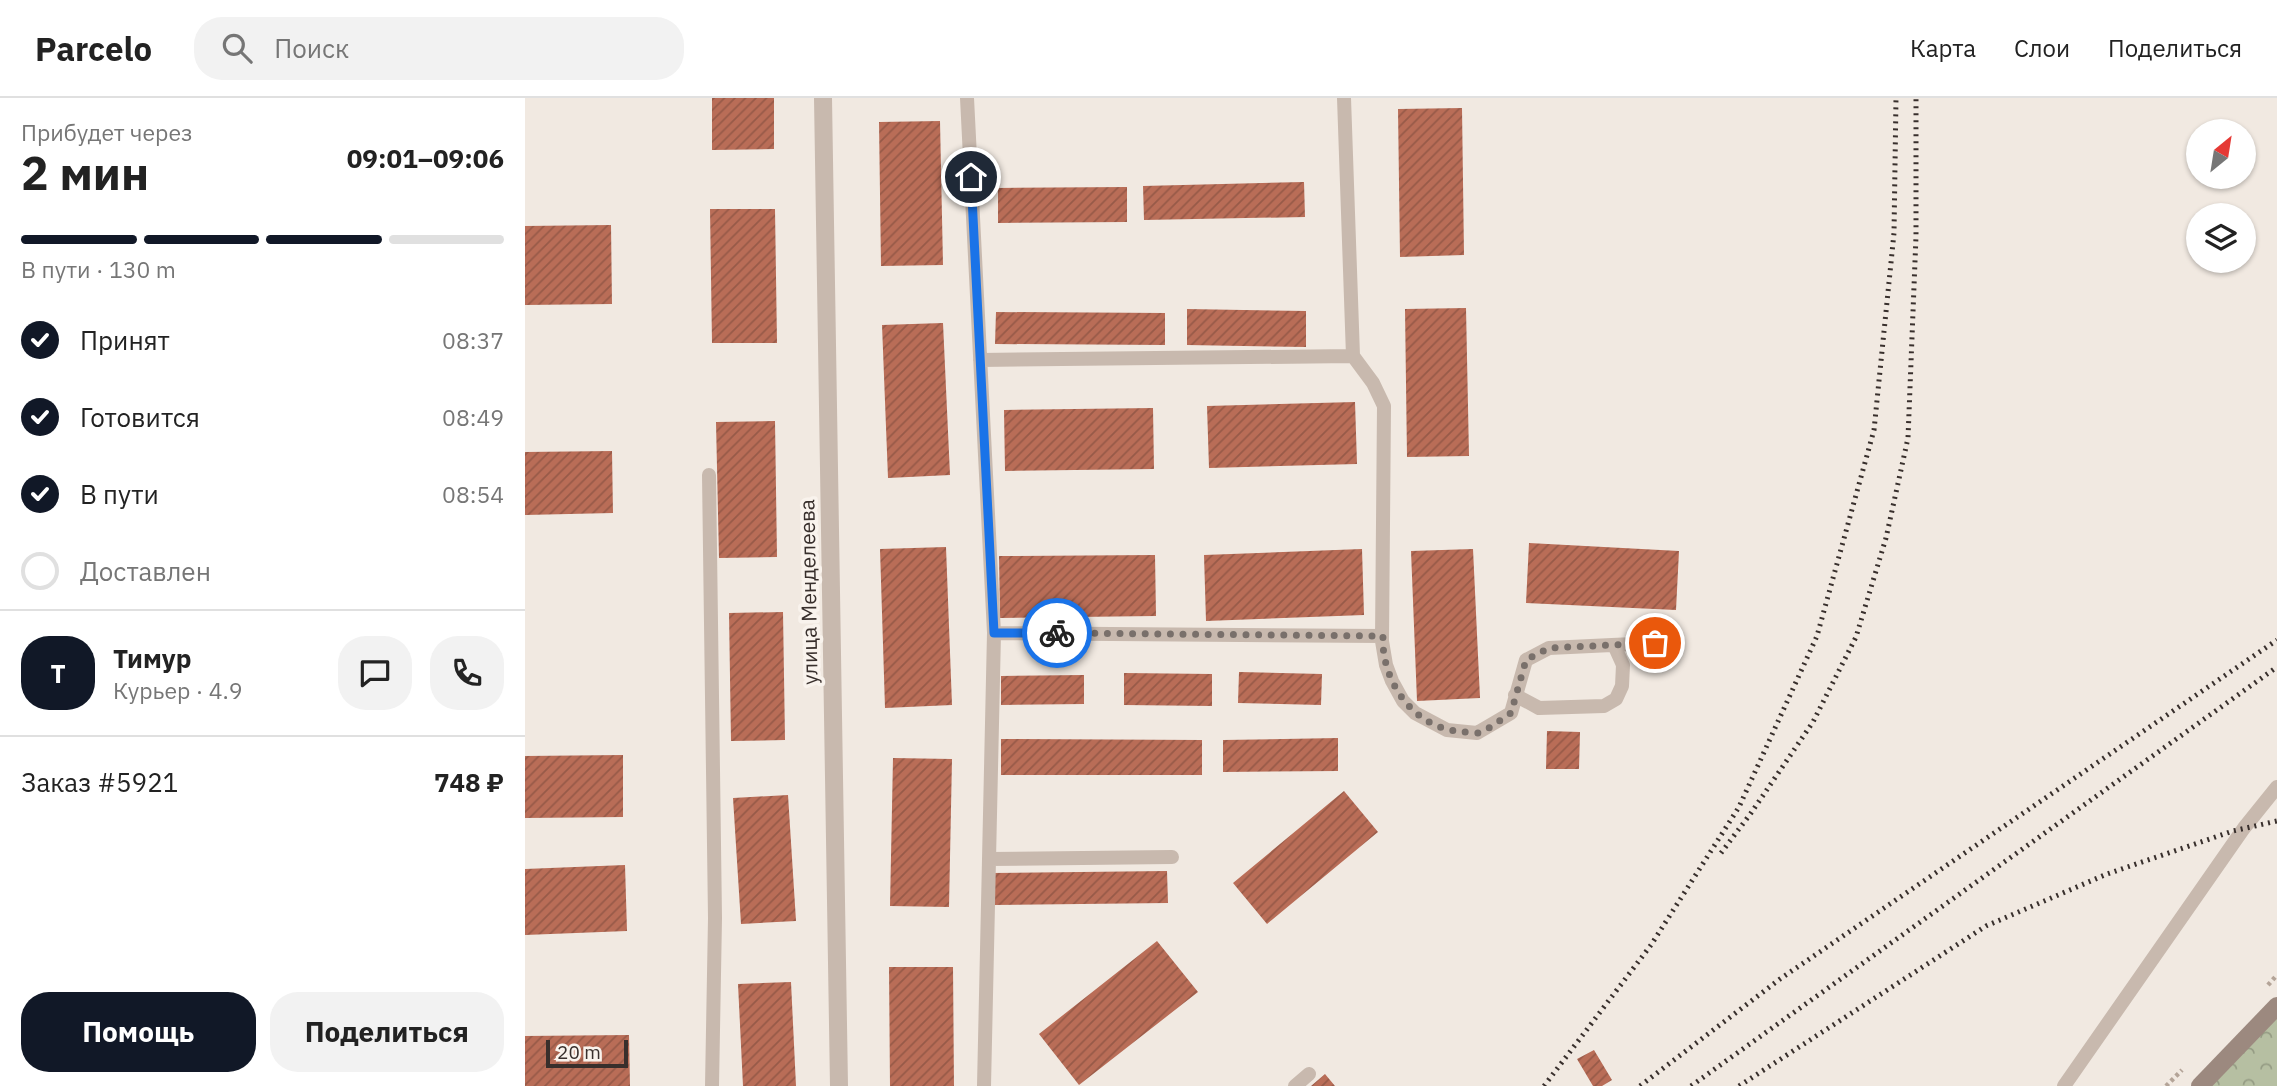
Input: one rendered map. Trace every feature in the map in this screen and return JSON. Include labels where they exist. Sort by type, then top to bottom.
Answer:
[{"type":"main road","points":[[2200,1086],[2277,1006]]},
{"type":"street","name":"улица Менделеева","points":[[823,98],[839,1086]]},
{"type":"lane","points":[[967,98],[994,633],[984,1086]]},
{"type":"lane","points":[[1344,98],[1353,356],[1373,383],[1384,406],[1383,636],[1386,665],[1403,701],[1415,713],[1447,730],[1478,733],[1511,713],[1526,660],[1535,654],[1549,648],[1675,642]]},
{"type":"lane","points":[[980,360],[1353,356]]},
{"type":"lane","points":[[709,475],[715,918],[712,1086]]},
{"type":"lane","points":[[994,633],[1383,636]]},
{"type":"lane","points":[[1515,695],[1539,708],[1604,706],[1616,699],[1622,685],[1623,665],[1614,645]]},
{"type":"lane","points":[[2064,1086],[2244,828],[2277,787]]},
{"type":"lane","points":[[989,859],[1172,858]]},
{"type":"lane","points":[[1295,1086],[1309,1074]]},
{"type":"green space","points":[[2277,1006],[2277,1086],[2200,1086]]},
{"type":"building","points":[[712,98],[774,98],[774,149],[712,150]]},
{"type":"building","points":[[1462,108],[1464,255],[1400,257],[1398,109]]},
{"type":"building","points":[[940,121],[943,265],[881,266],[879,122]]},
{"type":"building","points":[[1304,182],[1305,217],[1144,220],[1143,186]]},
{"type":"building","points":[[1127,187],[1127,222],[998,223],[998,188]]},
{"type":"building","points":[[710,209],[775,209],[777,343],[712,343]]},
{"type":"building","points":[[611,225],[612,304],[525,305],[525,226]]},
{"type":"building","points":[[1466,308],[1469,456],[1407,457],[1405,309]]},
{"type":"building","points":[[1187,309],[1306,311],[1306,347],[1187,345]]},
{"type":"building","points":[[996,312],[1165,313],[1165,345],[995,344]]},
{"type":"building","points":[[943,323],[950,475],[888,478],[882,325]]},
{"type":"building","points":[[1355,402],[1357,464],[1209,468],[1207,406]]},
{"type":"building","points":[[1153,408],[1154,469],[1005,471],[1004,410]]},
{"type":"building","points":[[775,421],[777,557],[719,558],[716,422]]},
{"type":"building","points":[[612,451],[613,513],[525,515],[525,452]]},
{"type":"building","points":[[1529,543],[1679,551],[1676,610],[1526,603]]},
{"type":"building","points":[[946,547],[952,705],[885,708],[880,549]]},
{"type":"building","points":[[1362,549],[1364,615],[1206,621],[1204,555]]},
{"type":"building","points":[[1473,549],[1480,698],[1417,701],[1411,551]]},
{"type":"building","points":[[1155,555],[1156,616],[1000,618],[999,556]]},
{"type":"building","points":[[783,612],[785,740],[731,741],[729,613]]},
{"type":"building","points":[[1239,672],[1322,674],[1321,705],[1238,703]]},
{"type":"building","points":[[1124,673],[1212,674],[1212,706],[1124,705]]},
{"type":"building","points":[[1084,675],[1084,704],[1001,705],[1001,676]]},
{"type":"building","points":[[1547,731],[1580,732],[1579,769],[1546,769]]},
{"type":"building","points":[[1338,738],[1338,771],[1223,772],[1223,740]]},
{"type":"building","points":[[1001,739],[1202,740],[1202,775],[1001,775]]},
{"type":"building","points":[[623,755],[623,817],[525,818],[525,756]]},
{"type":"building","points":[[893,758],[952,759],[949,907],[890,906]]},
{"type":"building","points":[[1344,791],[1378,832],[1267,924],[1233,883]]},
{"type":"building","points":[[788,795],[796,921],[741,924],[733,798]]},
{"type":"building","points":[[625,865],[627,931],[525,935],[525,869]]},
{"type":"building","points":[[1167,871],[1168,903],[992,905],[992,873]]},
{"type":"building","points":[[1157,941],[1198,992],[1079,1085],[1039,1034]]},
{"type":"building","points":[[889,967],[953,967],[954,1086],[890,1086]]},
{"type":"building","points":[[791,982],[796,1086],[743,1086],[738,984]]},
{"type":"building","points":[[629,1035],[630,1086],[525,1086],[525,1036]]},
{"type":"building","points":[[1594,1050],[1612,1080],[1602,1086],[1593,1086],[1577,1059]]},
{"type":"building","points":[[1325,1074],[1335,1086],[1311,1086]]},
{"type":"railway","points":[[1544,1086],[1651,945],[1739,807],[1817,636],[1874,430],[1894,233],[1896,98]]},
{"type":"railway","points":[[1721,853],[1813,722],[1856,637],[1886,538],[1908,438],[1916,236],[1916,98]]},
{"type":"railway","points":[[1640,1086],[1780,979],[2277,640]]},
{"type":"railway","points":[[1691,1086],[2277,667]]},
{"type":"railway","points":[[1739,1086],[1986,926],[2107,874],[2233,831],[2277,821]]},
{"type":"way so far","points":[[1057,633],[1383,636],[1386,665],[1403,701],[1415,713],[1447,730],[1478,733],[1511,713],[1526,660],[1535,654],[1549,648],[1655,643]]},
{"type":"route","points":[[971,177],[994,633],[1057,633]]}]
